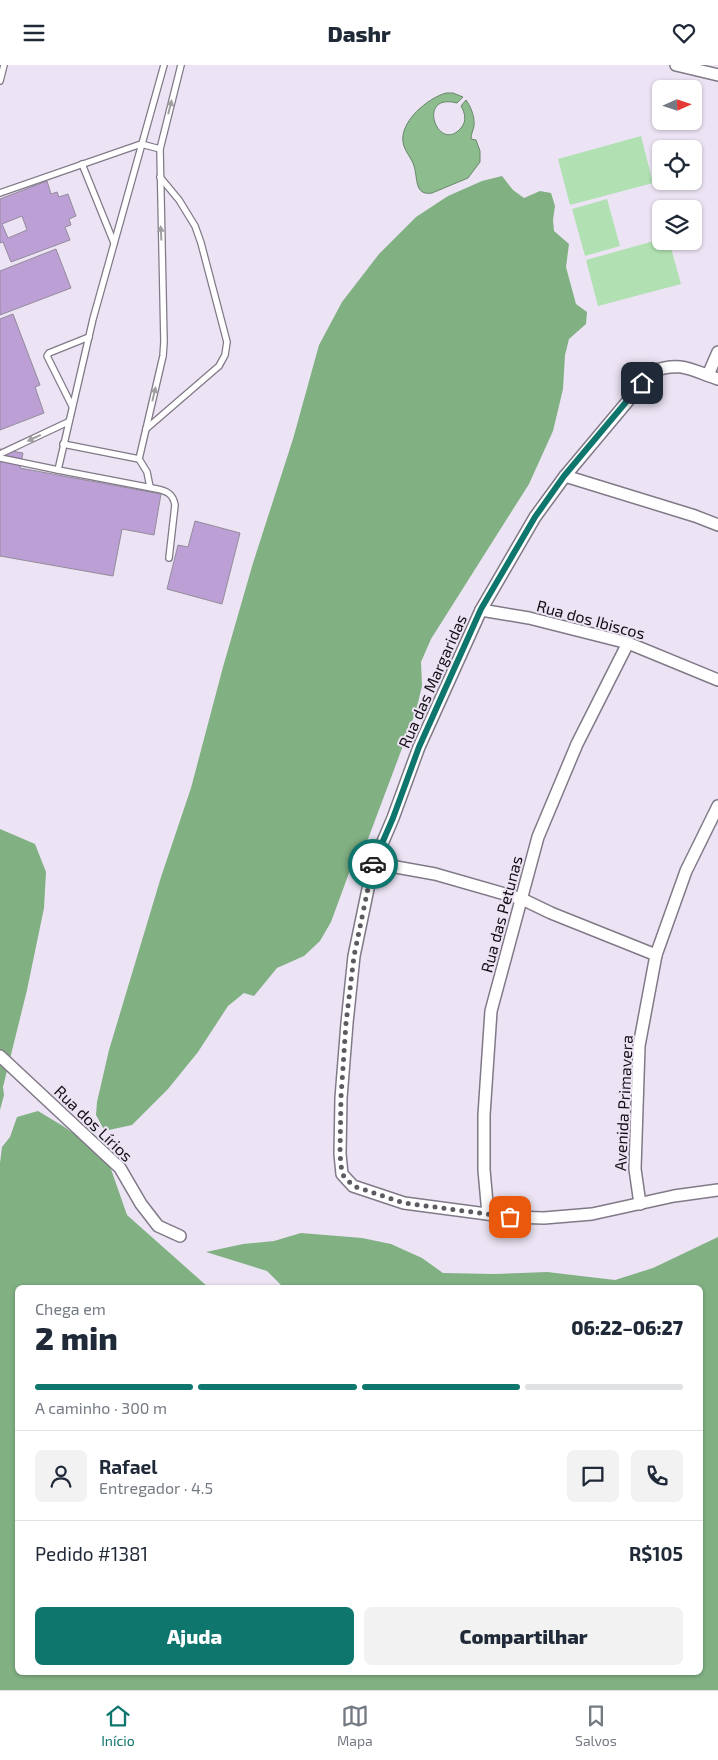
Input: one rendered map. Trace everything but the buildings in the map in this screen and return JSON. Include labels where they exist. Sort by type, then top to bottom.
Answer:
[{"type":"street","points":[[676,65],[718,75]]},
{"type":"street","points":[[713,377],[718,352]]},
{"type":"street","name":"Rua das Margaridas","points":[[488,1214],[404,1203],[353,1186],[342,1174],[340,1154],[341,1097],[346,1023],[354,956],[373,865],[393,818],[419,747],[481,609],[535,517],[564,476],[653,371],[667,366],[686,367],[713,377]]},
{"type":"street","points":[[564,476],[695,516],[718,525]]},
{"type":"street","name":"Rua dos Ibiscos","points":[[481,609],[529,618],[628,643],[718,680]]},
{"type":"street","name":"Rua das Petunas","points":[[488,1214],[484,1170],[484,1115],[491,1011],[538,837],[577,744],[628,643]]},
{"type":"street","name":"Avenida Primavera","points":[[640,1205],[635,1169],[639,1046],[656,955],[686,871],[713,828],[718,806]]},
{"type":"street","points":[[373,865],[435,874],[522,899],[551,913],[656,955]]},
{"type":"street","name":"Rua dos Lírios","points":[[0,1057],[120,1168],[141,1204],[158,1226],[180,1236]]},
{"type":"street","points":[[488,1214],[510,1217],[592,1214],[640,1205],[674,1196],[718,1190]]},
{"type":"lane","points":[[0,81],[4,65]]},
{"type":"lane","points":[[58,470],[89,337],[164,65]]},
{"type":"lane","points":[[139,459],[163,356],[160,149],[181,65]]},
{"type":"lane","points":[[0,193],[142,144],[160,149]]},
{"type":"lane","points":[[82,164],[114,243]]},
{"type":"lane","points":[[146,429],[219,366],[225,355],[227,342],[195,226],[179,200],[160,177]]},
{"type":"lane","points":[[72,406],[47,356],[49,353],[89,337]]},
{"type":"lane","points":[[0,456],[68,422]]},
{"type":"lane","points":[[64,444],[139,459],[147,471],[150,487]]},
{"type":"lane","points":[[0,456],[58,470],[164,490],[174,497],[175,505],[168,558]]},
{"type":"shaded area","points":[[446,93],[453,93],[463,97],[457,103],[444,102],[437,106],[434,113],[435,121],[439,129],[445,134],[453,134],[464,123],[464,114],[461,106],[466,100],[474,119],[471,139],[476,140],[480,151],[480,162],[468,178],[432,193],[426,193],[419,189],[413,163],[403,142],[403,134],[406,126],[417,111],[431,100]]},
{"type":"shaded area","points":[[641,136],[652,183],[570,205],[558,159]]},
{"type":"shaded area","points":[[502,176],[513,190],[524,198],[540,191],[551,193],[555,206],[554,231],[569,244],[566,267],[576,304],[587,312],[586,324],[569,339],[565,355],[563,389],[553,431],[529,484],[431,639],[421,662],[422,686],[416,711],[368,839],[349,873],[331,922],[320,941],[304,956],[277,968],[254,996],[244,993],[228,1006],[198,1052],[168,1089],[132,1125],[109,1130],[103,1128],[96,1115],[97,1102],[109,1050],[161,877],[191,788],[253,563],[293,439],[319,345],[342,302],[379,254],[416,217],[448,196],[482,181]]},
{"type":"shaded area","points":[[607,199],[620,246],[585,256],[572,209]]},
{"type":"shaded area","points":[[652,242],[652,250],[672,250],[681,284],[598,306],[586,260]]},
{"type":"shaded area","points":[[0,829],[35,844],[46,872],[44,908],[27,990],[3,1087],[4,1095],[0,1110]]},
{"type":"shaded area","points":[[38,1111],[105,1156],[127,1215],[206,1285],[15,1285],[15,1675],[703,1675],[703,1285],[281,1285],[267,1271],[206,1252],[243,1244],[274,1241],[301,1233],[362,1238],[391,1244],[422,1258],[443,1273],[547,1272],[615,1280],[653,1268],[718,1237],[718,1690],[0,1690],[0,1163],[2,1147],[10,1137],[17,1117]]},
{"type":"way so far","points":[[373,864],[354,956],[346,1023],[341,1097],[340,1154],[342,1174],[353,1186],[404,1203],[510,1217]]},
{"type":"route","points":[[373,864],[393,818],[419,747],[481,609],[535,517],[564,476],[642,383]]}]
